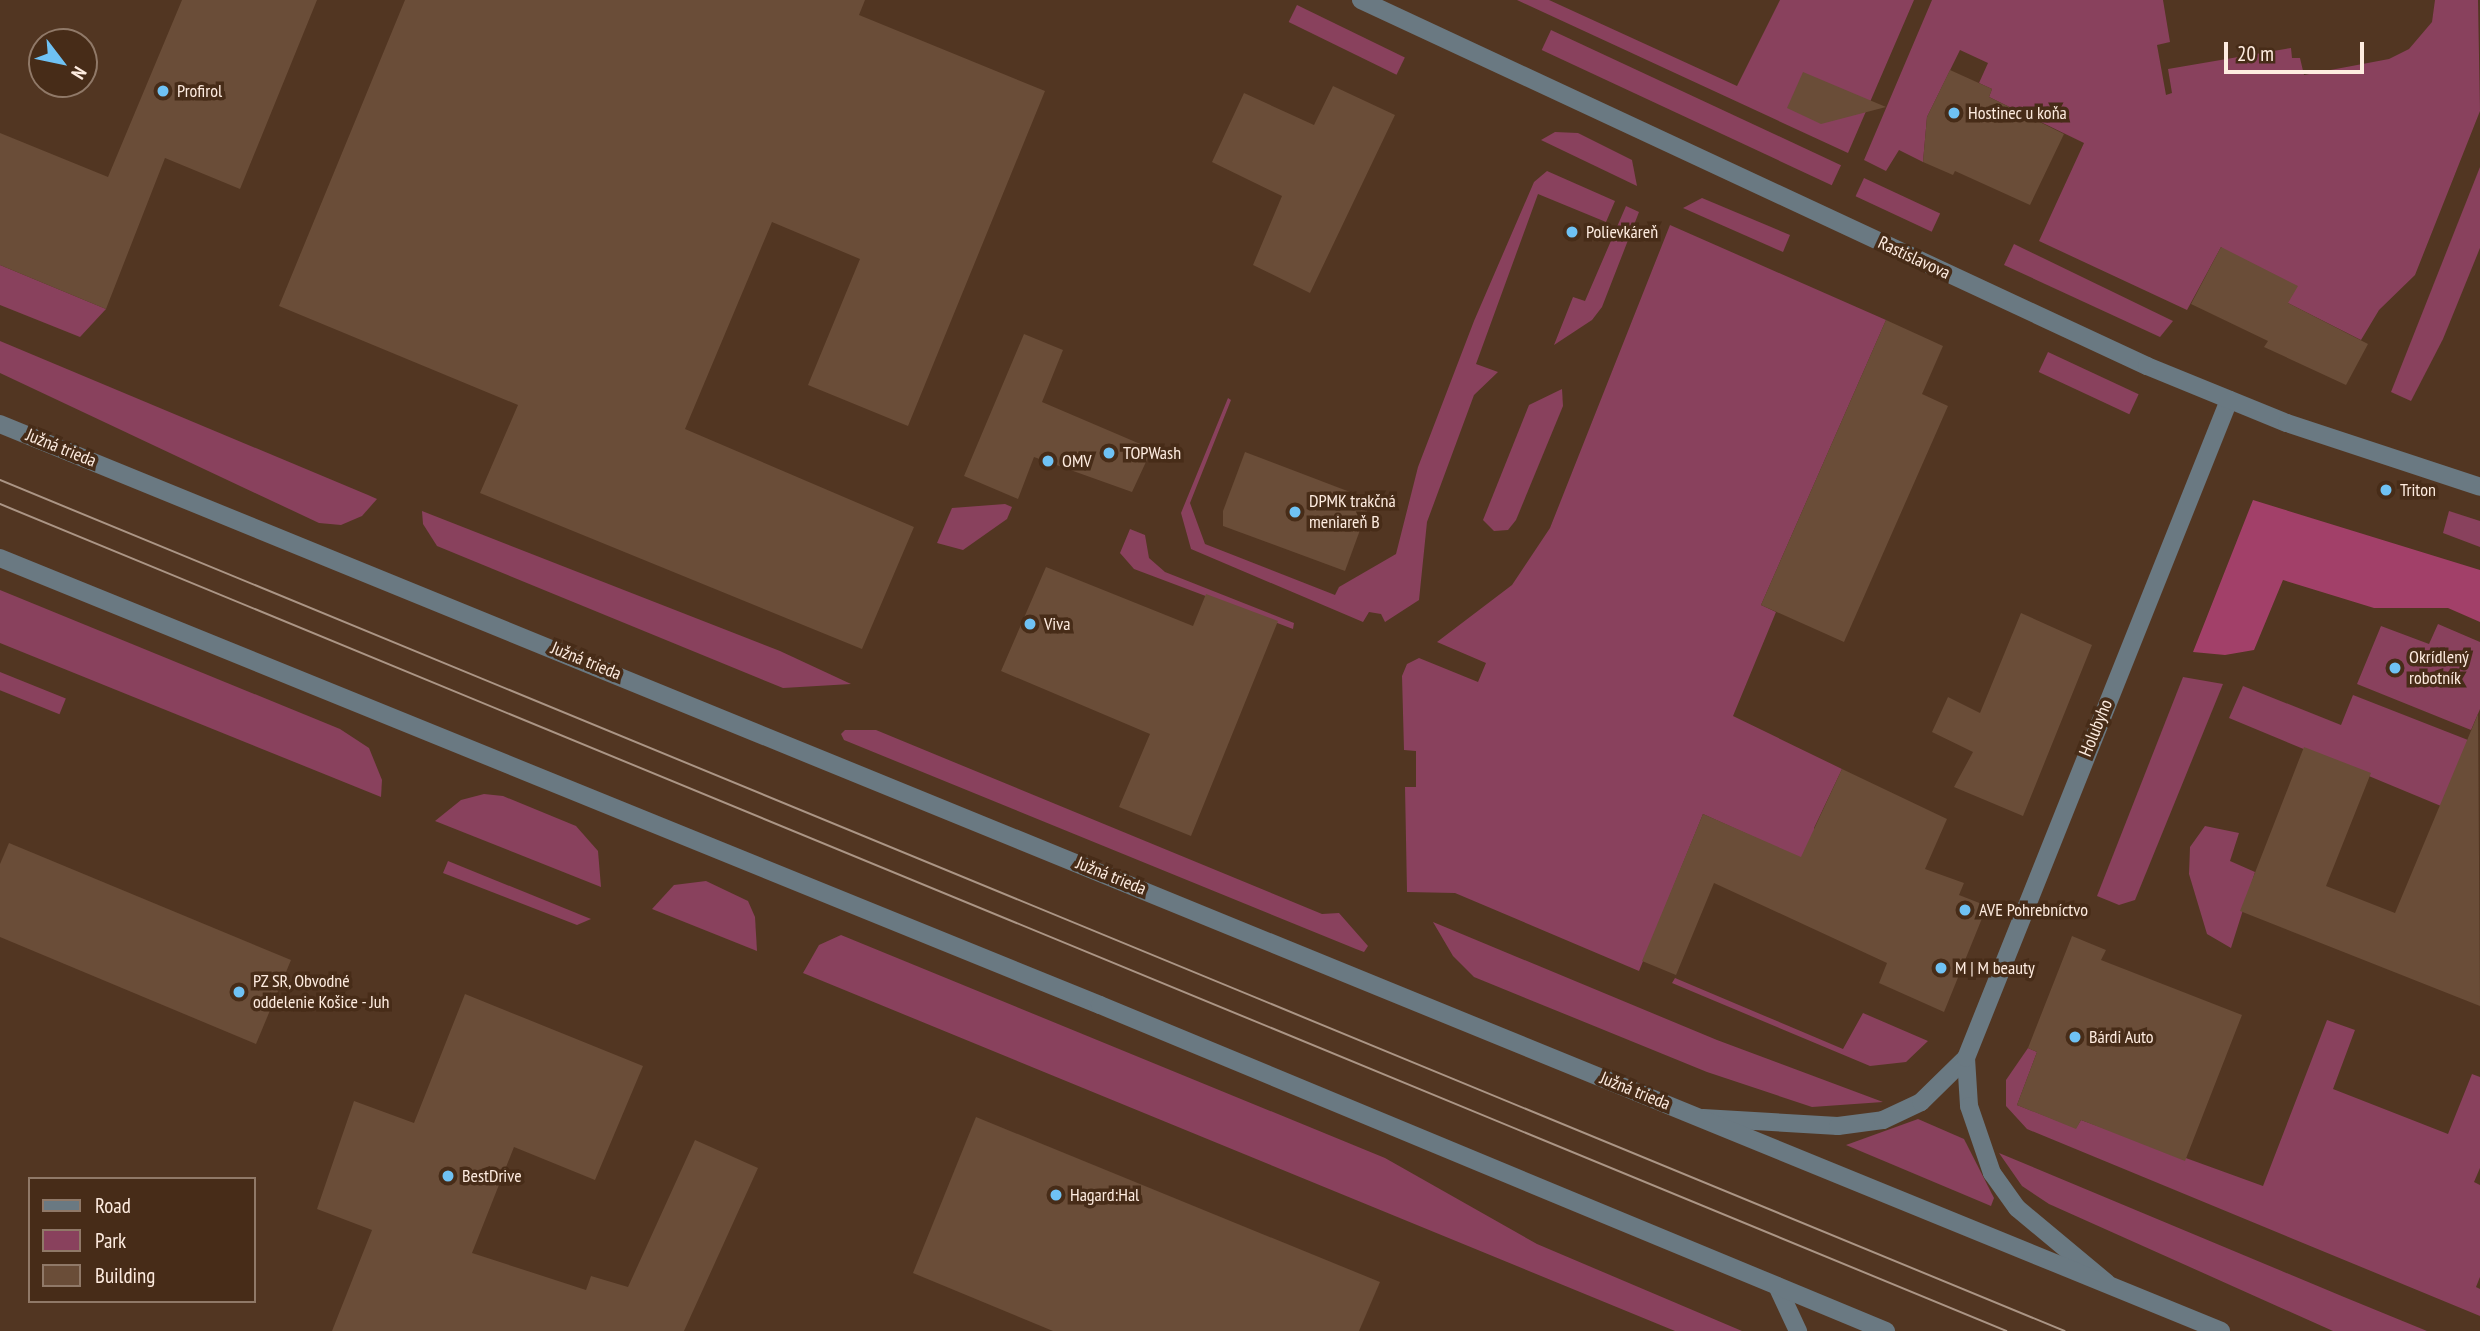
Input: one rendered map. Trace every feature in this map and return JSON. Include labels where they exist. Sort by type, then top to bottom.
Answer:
[{"type":"street","name":"Rastislavova","points":[[1361,0],[2229,400],[2382,457],[2480,487]]},
{"type":"street","name":"Holubyho","points":[[1966,1058],[2229,400]]},
{"type":"street","name":"Južná trieda","points":[[0,424],[2221,1331]]},
{"type":"street","points":[[0,558],[1886,1331]]},
{"type":"street","points":[[1701,1118],[1838,1126],[1883,1120],[1921,1101],[1966,1058]]},
{"type":"street","points":[[1966,1058],[1969,1106],[1996,1180],[2017,1208],[2111,1286]]},
{"type":"street","points":[[1777,1286],[1798,1331]]},
{"type":"green space","points":[[1517,0],[1549,0],[1737,86],[1780,0],[1914,0],[1848,153]]},
{"type":"green space","points":[[1932,0],[2163,0],[2170,42],[2157,45],[2166,95],[2172,93],[2168,69],[2291,48],[2292,58],[2300,58],[2304,75],[2389,59],[2409,49],[2432,22],[2435,0],[2478,0],[2480,111],[2415,275],[2379,310],[2361,340],[2288,303],[2221,247],[2187,310],[2039,241],[2084,143],[1989,97],[1992,89],[1979,83],[1988,63],[1960,50],[1927,117],[1923,162],[1899,150],[1886,171],[1864,160]]},
{"type":"green space","points":[[1297,5],[1405,58],[1397,75],[1289,22]]},
{"type":"green space","points":[[1551,30],[1841,165],[1832,185],[1542,50]]},
{"type":"green space","points":[[1555,132],[1578,133],[1632,160],[1637,186],[1541,140]]},
{"type":"green space","points":[[2480,167],[2480,248],[2443,339],[2411,401],[2391,392]]},
{"type":"green space","points":[[1547,171],[1615,201],[1606,222],[1538,194],[1476,364],[1498,372],[1474,395],[1427,522],[1419,600],[1385,622],[1381,614],[1369,612],[1363,622],[1191,549],[1181,513],[1228,398],[1231,400],[1190,503],[1205,544],[1335,595],[1339,587],[1396,554],[1418,467],[1474,321],[1534,182]]},
{"type":"green space","points":[[1864,178],[1940,213],[1932,232],[1856,196]]},
{"type":"green space","points":[[1702,198],[1790,235],[1783,252],[1683,208]]},
{"type":"green space","points":[[1626,206],[1639,212],[1602,307],[1592,320],[1554,345],[1573,297],[1585,301]]},
{"type":"green space","points":[[1670,225],[1886,320],[1761,605],[1776,612],[1733,716],[1842,769],[1814,828],[1829,871],[1703,814],[1639,971],[1455,893],[1407,892],[1405,787],[1416,787],[1416,751],[1404,750],[1402,676],[1407,664],[1419,658],[1478,682],[1486,663],[1437,642],[1512,585],[1550,528]]},
{"type":"green space","points":[[2014,244],[2173,321],[2160,337],[2004,265]]},
{"type":"green space","points":[[0,265],[106,309],[80,337],[0,305]]},
{"type":"green space","points":[[0,341],[377,499],[362,516],[341,525],[319,523],[0,373]]},
{"type":"green space","points":[[2048,352],[2139,394],[2129,414],[2039,372]]},
{"type":"green space","points":[[1562,389],[1563,406],[1516,520],[1508,530],[1494,531],[1483,520],[1529,405]]},
{"type":"green space","points":[[1005,504],[1012,507],[1007,519],[963,550],[937,543],[952,508]]},
{"type":"green space","points":[[422,511],[780,651],[851,684],[783,688],[437,546],[423,524]]},
{"type":"green space","points":[[2449,511],[2480,521],[2480,547],[2443,533]]},
{"type":"green space","points":[[1130,529],[1145,535],[1149,558],[1165,572],[1294,623],[1293,629],[1134,569],[1120,553]]},
{"type":"green space","points":[[0,590],[340,729],[369,748],[382,780],[381,797],[0,643]]},
{"type":"green space","points":[[2438,624],[2480,642],[2480,709],[2471,730],[2357,684],[2381,626],[2429,644]]},
{"type":"green space","points":[[0,672],[66,699],[59,714],[0,690]]},
{"type":"green space","points":[[2183,677],[2223,684],[2135,900],[2119,905],[2097,896]]},
{"type":"green space","points":[[2243,686],[2341,725],[2353,695],[2468,740],[2441,806],[2229,718]]},
{"type":"green space","points":[[845,730],[876,730],[1322,914],[1339,913],[1368,946],[1364,952],[1356,949],[844,740],[841,734]]},
{"type":"green space","points":[[484,794],[503,796],[576,826],[598,851],[601,887],[435,821],[461,800]]},
{"type":"green space","points":[[2205,826],[2239,833],[2230,861],[2255,872],[2231,948],[2207,934],[2189,874],[2190,847]]},
{"type":"green space","points":[[448,861],[591,919],[577,925],[443,873]]},
{"type":"green space","points":[[706,881],[748,901],[755,917],[757,951],[652,909],[674,885]]},
{"type":"green space","points":[[1433,922],[1717,1040],[1883,1102],[1812,1107],[1707,1072],[1474,977],[1453,956]]},
{"type":"green space","points":[[841,935],[1385,1158],[1537,1244],[1742,1331],[1675,1331],[803,973],[819,945]]},
{"type":"green space","points":[[1675,978],[1843,1049],[1863,1013],[1928,1041],[1906,1062],[1870,1066],[1672,983]]},
{"type":"green space","points":[[2327,1020],[2355,1030],[2333,1089],[2448,1134],[2472,1074],[2480,1077],[2480,1168],[2474,1182],[2480,1185],[2480,1277],[2476,1287],[2480,1289],[2480,1316],[2027,1129],[2006,1106],[2006,1080],[2028,1048],[2037,1052],[2017,1105],[2076,1128],[2081,1120],[2263,1186]]},
{"type":"green space","points":[[1918,1119],[1964,1139],[1994,1198],[1991,1206],[1846,1145]]},
{"type":"green space","points":[[1999,1153],[2427,1331],[2333,1331],[2049,1204],[2022,1186]]},
{"type":"shaded area","points":[[2253,500],[2480,570],[2480,622],[2448,608],[2374,608],[2283,580],[2254,650],[2225,655],[2193,652]]},
{"type":"building","points":[[182,0],[317,0],[240,189],[165,158],[106,309],[0,265],[0,133],[108,177]]},
{"type":"building","points":[[405,0],[865,0],[859,15],[1045,91],[908,426],[808,385],[860,259],[772,222],[685,429],[914,527],[862,649],[480,493],[518,405],[279,306]]},
{"type":"building","points":[[1950,70],[1992,89],[1989,97],[2064,134],[2030,205],[1955,171],[1953,175],[1923,162],[1927,117]]},
{"type":"building","points":[[1803,72],[1886,107],[1821,124],[1787,108]]},
{"type":"building","points":[[1333,86],[1395,115],[1310,293],[1253,265],[1282,196],[1212,162],[1244,93],[1314,125]]},
{"type":"building","points":[[2221,247],[2298,286],[2288,303],[2368,344],[2346,385],[2264,347],[2268,341],[2191,304]]},
{"type":"building","points":[[1886,320],[1943,346],[1922,394],[1948,406],[1844,642],[1761,605]]},
{"type":"building","points":[[1024,334],[1063,350],[1042,402],[1152,449],[1132,492],[1034,457],[1018,499],[964,476]]},
{"type":"building","name":"DPMK trakčná meniareň B","points":[[1245,452],[1371,500],[1345,571],[1223,526],[1223,511]]},
{"type":"building","points":[[1046,567],[1193,626],[1206,594],[1278,621],[1191,836],[1119,807],[1150,734],[1001,671]]},
{"type":"building","points":[[2021,613],[2092,645],[2023,816],[1954,787],[1973,752],[1932,732],[1948,697],[1980,713]]},
{"type":"building","points":[[2478,714],[2480,1006],[2240,911],[2304,747],[2371,773],[2326,886],[2395,913]]},
{"type":"building","points":[[1842,769],[1947,819],[1925,869],[1964,883],[1959,895],[1987,906],[1944,1012],[1879,983],[1887,963],[1714,883],[1676,975],[1642,961],[1703,814],[1801,857]]},
{"type":"building","points":[[9,843],[291,960],[256,1044],[0,937],[0,864]]},
{"type":"building","points":[[2072,936],[2106,950],[2101,960],[2242,1015],[2185,1161],[2081,1120],[2076,1129],[2017,1105],[2037,1052],[2028,1048]]},
{"type":"building","points":[[465,994],[643,1066],[595,1180],[514,1147],[472,1253],[586,1290],[591,1276],[628,1287],[695,1140],[758,1168],[684,1331],[332,1331],[372,1230],[317,1209],[354,1101],[414,1123]]},
{"type":"building","name":"Hagard:Hal","points":[[976,1117],[1380,1282],[1359,1331],[1053,1331],[913,1273]]},
{"type":"tram line","points":[[0,480],[2065,1331]]},
{"type":"tram line","points":[[0,504],[2006,1331]]},
{"type":"place","name":"Profirol","points":[[163,91]]},
{"type":"place","name":"Hostinec u koňa","points":[[1954,113]]},
{"type":"place","name":"Polievkáreň","points":[[1572,232]]},
{"type":"place","name":"TOPWash","points":[[1109,453]]},
{"type":"place","name":"OMV","points":[[1048,461]]},
{"type":"place","name":"Triton","points":[[2386,490]]},
{"type":"place","name":"DPMK trakčná meniareň B","points":[[1295,512]]},
{"type":"place","name":"Viva","points":[[1030,624]]},
{"type":"place","name":"Okrídlený robotník","points":[[2395,668]]},
{"type":"place","name":"AVE Pohrebníctvo","points":[[1965,910]]},
{"type":"place","name":"M | M beauty","points":[[1941,968]]},
{"type":"place","name":"PZ SR, Obvodné oddelenie Košice - Juh","points":[[239,992]]},
{"type":"place","name":"Bárdi Auto","points":[[2075,1037]]},
{"type":"place","name":"BestDrive","points":[[448,1176]]},
{"type":"place","name":"Hagard:Hal","points":[[1056,1195]]}]
